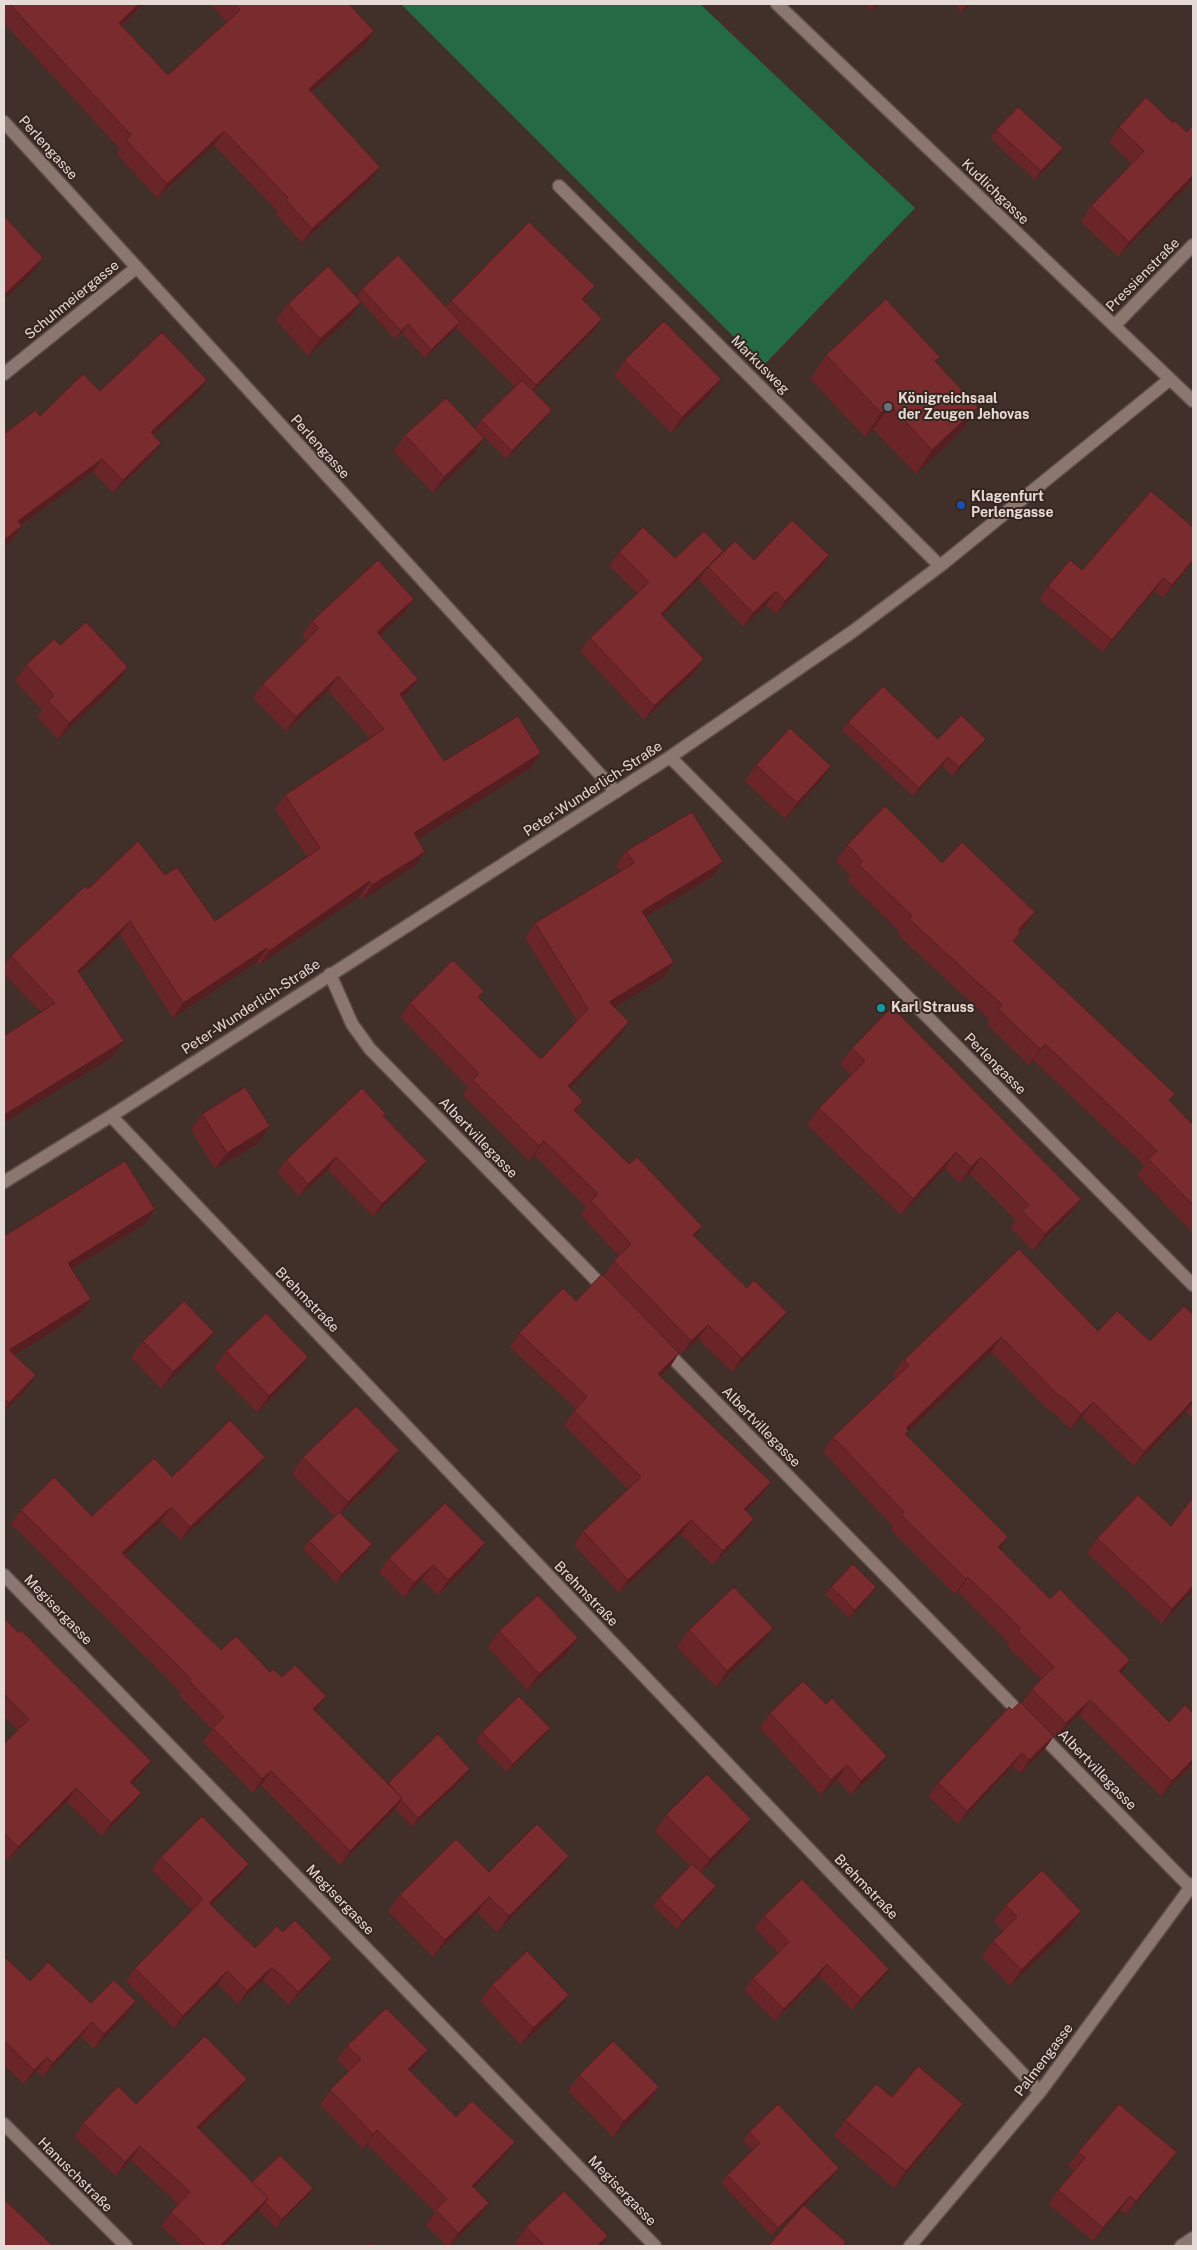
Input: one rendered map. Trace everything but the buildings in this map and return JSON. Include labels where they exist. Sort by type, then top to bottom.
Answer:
[{"type":"street","name":"Kudlichgasse","points":[[777,4],[1193,401]]},
{"type":"street","name":"Perlengasse","points":[[4,122],[616,792]]},
{"type":"street","name":"Markusweg","points":[[559,186],[940,566]]},
{"type":"street","name":"Pressienstraße","points":[[1114,326],[1193,245]]},
{"type":"street","name":"Schuhmeiergasse","points":[[4,374],[136,268]]},
{"type":"street","name":"Peter-Wunderlich-Straße","points":[[4,1182],[111,1116],[670,758],[852,632],[940,566],[1169,380]]},
{"type":"street","name":"Perlengasse","points":[[670,758],[1193,1285]]},
{"type":"street","name":"Albertvillegasse","points":[[330,974],[352,1024],[370,1049],[613,1298]]},
{"type":"street","name":"Brehmstraße","points":[[111,1116],[1040,2092]]},
{"type":"street","name":"Albertvillegasse","points":[[655,1340],[1192,1886]]},
{"type":"street","name":"Megisergasse","points":[[4,1575],[655,2246]]},
{"type":"street","name":"Palmengasse","points":[[910,2246],[1040,2092],[1192,1886]]},
{"type":"street","name":"Hanuschstraße","points":[[4,2124],[126,2246]]},
{"type":"street","points":[[1180,2246],[1193,2238]]},
{"type":"green space","points":[[401,4],[700,4],[915,208],[763,366]]},
{"type":"place","name":"Königreichsaal der Zeugen Jehovas","points":[[888,407]]},
{"type":"place","name":"Klagenfurt Perlengasse","points":[[961,505]]},
{"type":"place","name":"Karl Strauss","points":[[881,1008]]}]
